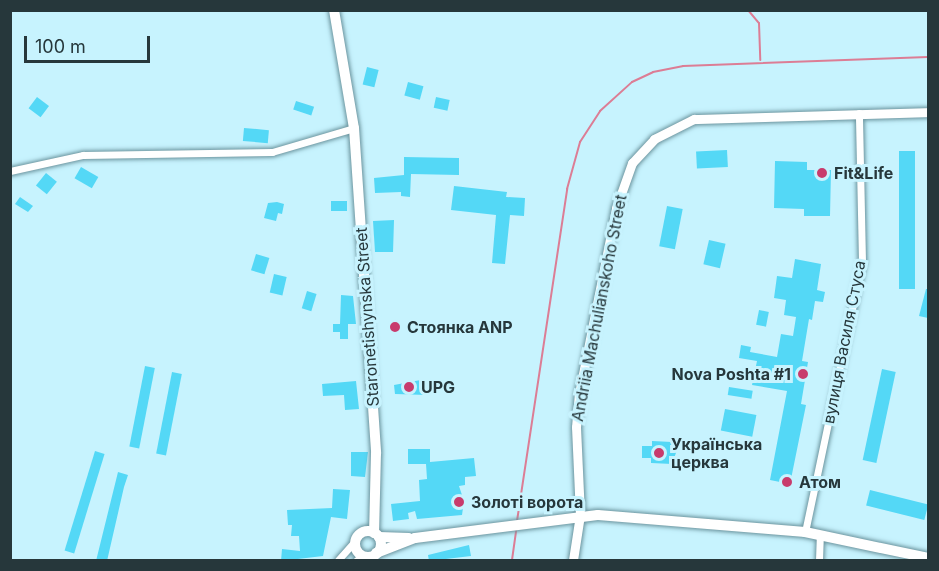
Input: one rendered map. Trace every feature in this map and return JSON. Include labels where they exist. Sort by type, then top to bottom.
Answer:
[{"type":"main road","name":"Staronetishynska Street","points":[[334,10],[354,128],[376,453],[376,535],[367,557]]},
{"type":"main road","points":[[375,507],[356,539],[359,553],[367,557],[415,538],[580,515],[806,532],[928,558]]},
{"type":"main road","points":[[356,539],[363,532],[415,538]]},
{"type":"street","name":"Andriia Machulianskoho Street","points":[[573,561],[580,515],[576,427],[579,394],[616,208],[632,163],[654,139],[694,119],[928,112]]},
{"type":"street","name":"вулиця Василя Стуса","points":[[806,532],[862,261],[859,113]]},
{"type":"street","points":[[10,171],[83,155],[272,152],[354,128]]},
{"type":"street","points":[[819,561],[820,534]]},
{"type":"street","points":[[338,561],[356,539]]},
{"type":"building","points":[[367,67],[379,70],[374,87],[363,84]]},
{"type":"building","points":[[408,82],[423,86],[420,100],[404,96]]},
{"type":"building","points":[[37,97],[49,106],[41,117],[29,108]]},
{"type":"building","points":[[436,97],[450,100],[447,111],[434,108]]},
{"type":"building","points":[[296,101],[314,107],[311,115],[293,110]]},
{"type":"building","points":[[244,128],[269,130],[268,143],[243,141]]},
{"type":"building","points":[[727,150],[728,167],[697,169],[696,152]]},
{"type":"building","points":[[899,151],[915,151],[915,289],[899,289]]},
{"type":"building","points":[[404,157],[459,158],[459,175],[411,174],[410,197],[401,196],[401,192],[375,193],[374,178],[404,175]]},
{"type":"building","points":[[775,161],[807,162],[807,170],[831,170],[830,216],[804,216],[804,209],[774,208]]},
{"type":"building","points":[[81,167],[98,177],[92,188],[74,178]]},
{"type":"building","points":[[46,173],[57,182],[47,194],[36,185]]},
{"type":"building","points":[[454,186],[507,192],[506,197],[525,198],[524,216],[510,215],[505,264],[492,263],[496,215],[451,210]]},
{"type":"building","points":[[20,197],[33,206],[28,212],[15,204]]},
{"type":"building","points":[[331,201],[347,201],[347,211],[331,211]]},
{"type":"building","points":[[268,203],[284,204],[282,214],[278,213],[276,221],[264,218]]},
{"type":"building","points":[[667,206],[683,209],[675,249],[659,246]]},
{"type":"building","points":[[394,220],[393,252],[375,252],[373,221]]},
{"type":"building","points":[[709,240],[726,244],[720,268],[703,264]]},
{"type":"building","points":[[256,254],[269,258],[264,274],[251,270]]},
{"type":"building","points":[[795,259],[821,264],[817,290],[825,292],[823,302],[815,301],[812,320],[809,319],[802,361],[808,362],[801,404],[806,405],[790,484],[770,480],[787,391],[752,385],[757,361],[739,358],[741,345],[751,347],[750,352],[777,357],[781,334],[793,336],[796,317],[784,315],[786,300],[774,298],[777,276],[792,278]]},
{"type":"building","points":[[274,274],[287,277],[282,295],[270,293]]},
{"type":"building","points":[[926,289],[928,289],[928,318],[919,316]]},
{"type":"building","points":[[307,291],[317,294],[311,311],[302,308]]},
{"type":"building","points":[[341,295],[353,296],[356,324],[348,324],[348,339],[340,339],[340,332],[333,332],[333,324],[340,324]]},
{"type":"building","points":[[759,310],[769,312],[766,327],[756,325]]},
{"type":"building","points":[[145,366],[155,368],[139,448],[129,446]]},
{"type":"building","points":[[882,369],[896,372],[876,463],[863,460]]},
{"type":"building","points":[[172,372],[182,374],[166,455],[156,453]]},
{"type":"building","points":[[426,379],[427,395],[395,394],[394,385]]},
{"type":"building","points":[[356,381],[359,409],[345,410],[344,395],[323,396],[322,384]]},
{"type":"building","points":[[729,387],[753,391],[751,399],[728,395]]},
{"type":"building","points":[[725,409],[756,415],[752,437],[721,431]]},
{"type":"building","name":"Українська церква","points":[[652,441],[672,442],[677,450],[672,464],[651,463],[651,458],[642,458],[642,446],[652,446]]},
{"type":"building","points":[[408,449],[430,449],[430,462],[474,458],[476,476],[465,477],[465,485],[459,486],[464,501],[462,515],[417,519],[415,511],[408,513],[409,519],[393,521],[391,504],[420,501],[419,480],[427,479],[426,464],[408,464]]},
{"type":"building","points":[[95,451],[105,454],[74,553],[65,550]]},
{"type":"building","points":[[351,452],[368,452],[365,477],[351,476]]},
{"type":"building","points":[[118,472],[128,475],[107,561],[96,561]]},
{"type":"building","points":[[333,489],[350,490],[347,519],[331,517],[323,556],[281,561],[282,549],[300,551],[299,536],[291,536],[292,525],[288,525],[287,510],[332,508]]},
{"type":"building","points":[[870,490],[928,504],[924,520],[866,506]]},
{"type":"building","points":[[469,545],[471,556],[429,561],[428,555]]},
{"type":"waterway","points":[[748,10],[759,23],[760,60]]},
{"type":"waterway","points":[[517,521],[567,189],[580,142],[600,111],[632,82],[653,72],[683,66],[928,57]]},
{"type":"waterway","points":[[512,560],[516,530]]},
{"type":"place","name":"Fit&Life","points":[[822,173]]},
{"type":"place","name":"Стоянка ANP","points":[[395,327]]},
{"type":"place","name":"Nova Poshta #1","points":[[803,374]]},
{"type":"place","name":"UPG","points":[[409,387]]},
{"type":"place","name":"Українська церква","points":[[659,453]]},
{"type":"place","name":"Атом","points":[[787,482]]},
{"type":"place","name":"Золоті ворота","points":[[459,502]]}]
